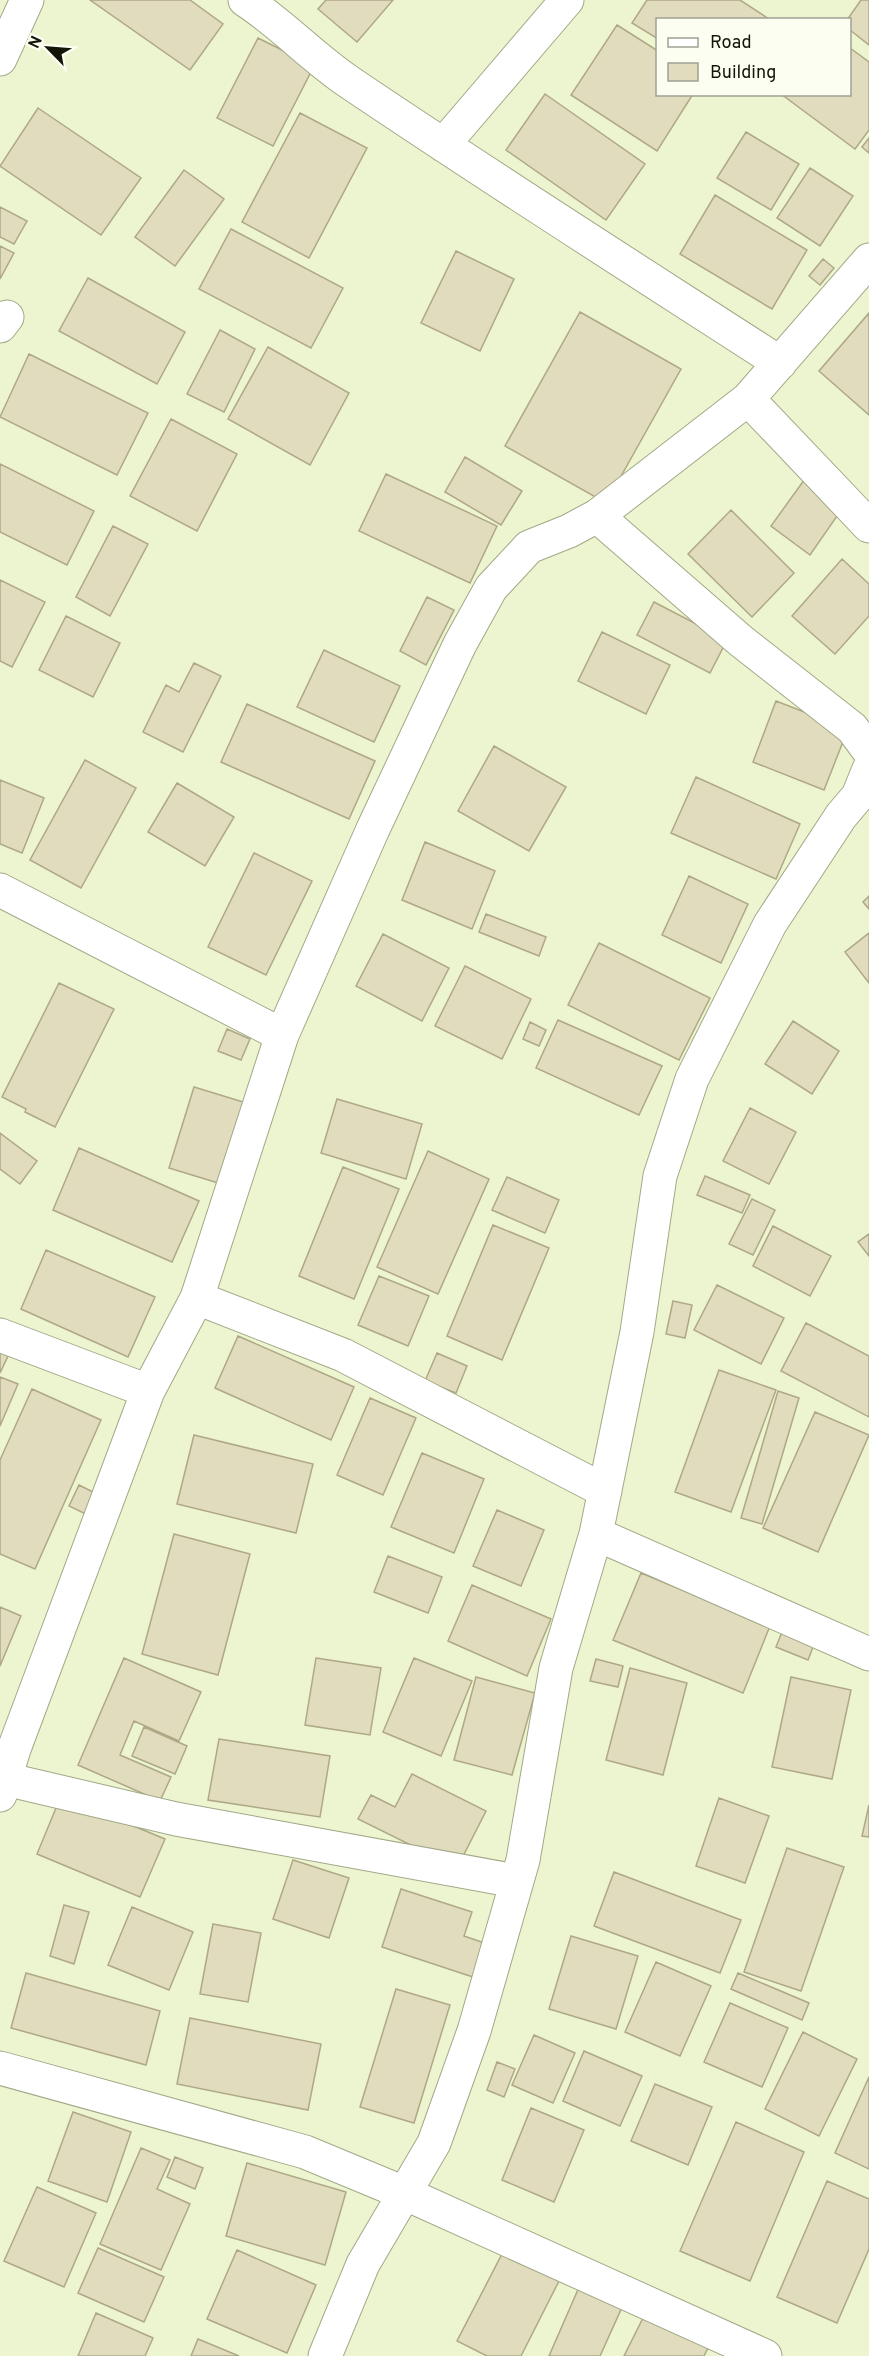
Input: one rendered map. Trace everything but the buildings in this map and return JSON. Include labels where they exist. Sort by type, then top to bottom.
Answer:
[{"type":"street","points":[[0,58],[27,0]]},
{"type":"street","points":[[245,0],[345,79],[780,363]]},
{"type":"street","points":[[443,145],[567,0]]},
{"type":"street","points":[[516,1881],[176,1820],[5,1766],[148,1391],[197,1298],[282,1035],[378,818],[460,644],[491,588],[529,547],[569,531],[597,516],[748,399],[869,260]]},
{"type":"street","points":[[748,399],[869,526]]},
{"type":"street","points":[[597,516],[741,641],[852,728],[869,751]]},
{"type":"street","points":[[325,2356],[363,2264],[434,2143],[474,2031],[523,1860],[556,1668],[596,1534],[637,1332],[660,1176],[692,1079],[770,924],[841,816],[858,796],[869,769]]},
{"type":"street","points":[[0,891],[282,1035]]},
{"type":"street","points":[[197,1298],[343,1355],[605,1491]]},
{"type":"street","points":[[0,1335],[148,1391]]},
{"type":"street","points":[[596,1534],[869,1654]]},
{"type":"street","points":[[0,2067],[305,2152],[404,2193],[765,2356]]}]
